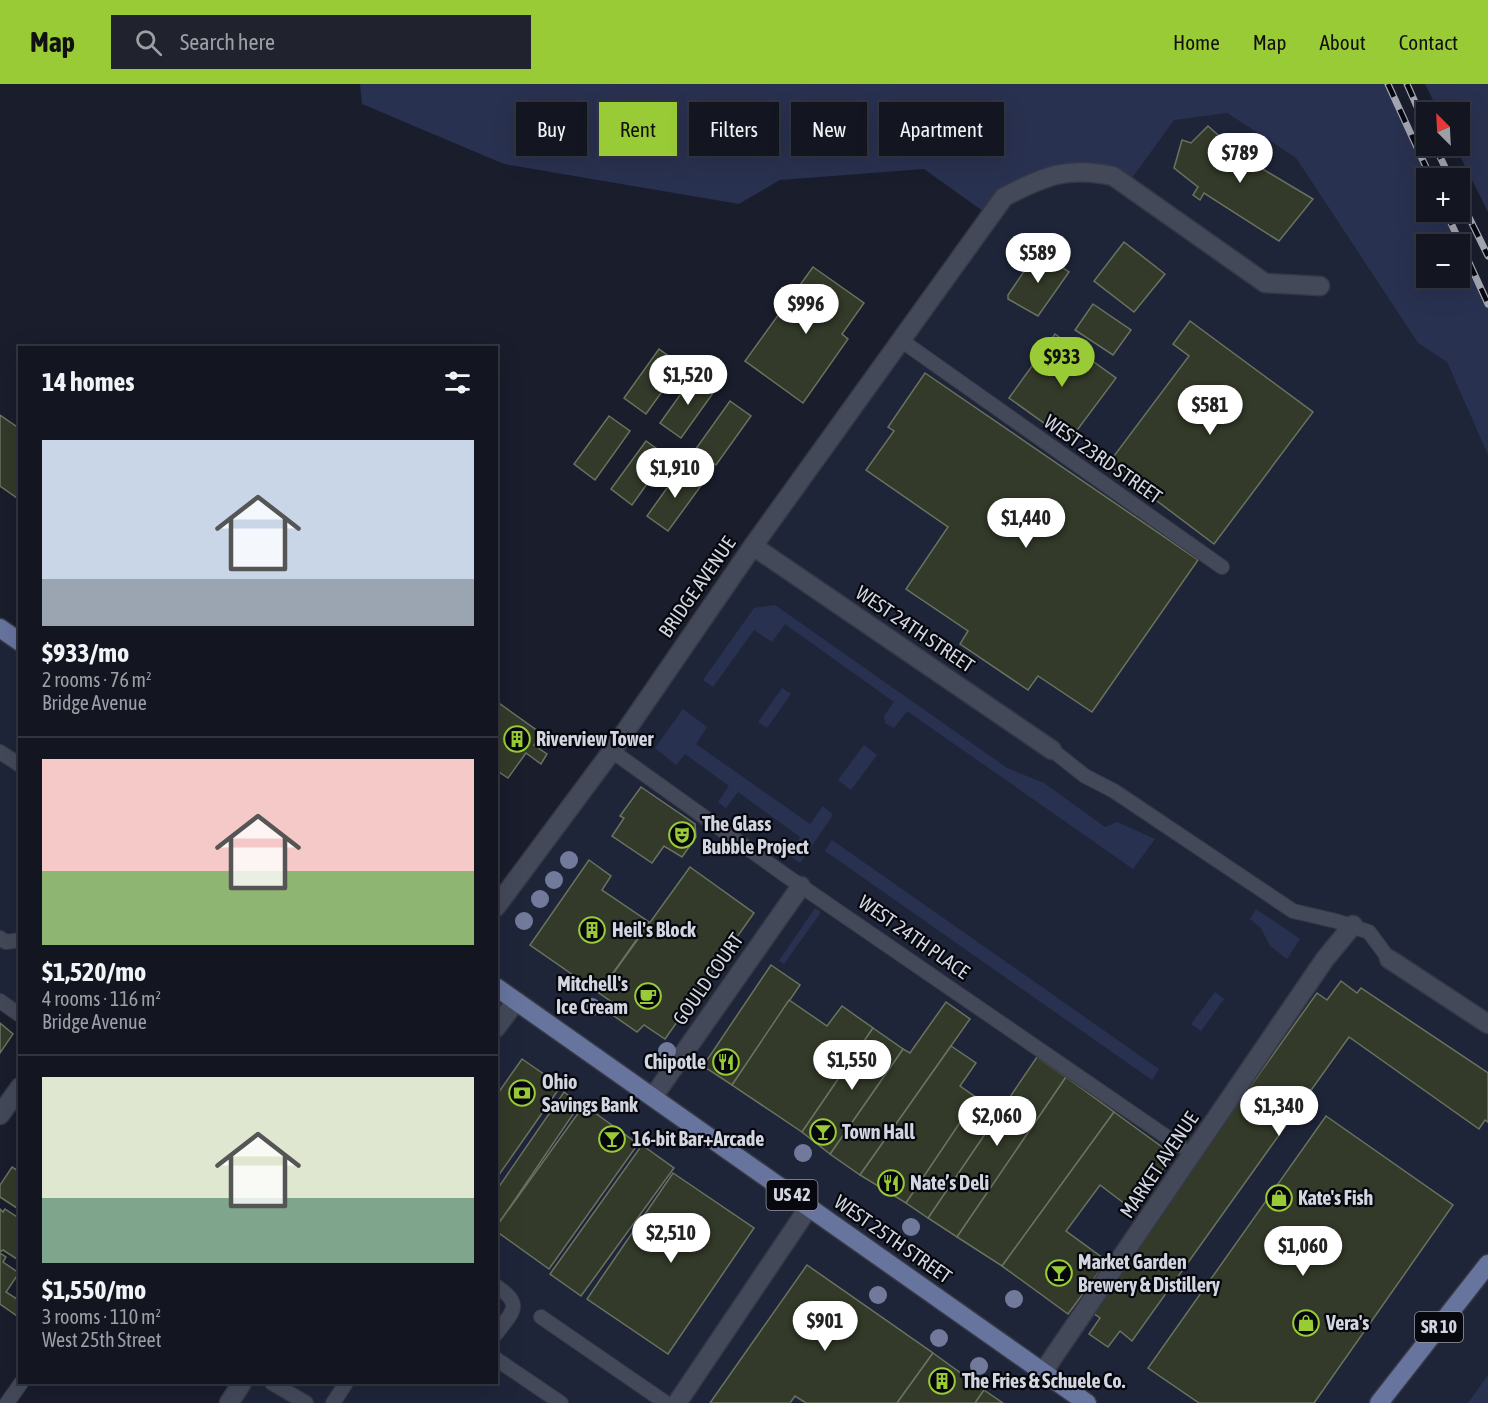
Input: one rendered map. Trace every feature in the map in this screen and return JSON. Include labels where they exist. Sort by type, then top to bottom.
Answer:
[{"type":"main road","points":[[0,628],[18,641]]},
{"type":"main road","name":"WEST 25TH STREET","points":[[498,988],[1087,1403]]},
{"type":"main road","name":"SR 10","points":[[1379,1403],[1488,1264]]},
{"type":"street","name":"BRIDGE AVENUE","points":[[498,904],[612,751],[753,546],[1004,197],[1033,182],[1061,172],[1090,171],[1113,176],[1265,283],[1320,286]]},
{"type":"street","name":"WEST 24TH STREET","points":[[753,546],[1052,750]]},
{"type":"street","name":"GOULD COURT","points":[[653,1097],[801,886]]},
{"type":"street","name":"MARKET AVENUE","points":[[1043,1372],[1186,1151],[1325,959],[1353,925]]},
{"type":"street","points":[[1389,958],[1488,1024]]},
{"type":"street","points":[[498,1025],[516,1001]]},
{"type":"street","points":[[9,1111],[18,1091]]},
{"type":"street","points":[[676,1403],[809,1207]]},
{"type":"street","points":[[229,1403],[241,1384]]},
{"type":"lane","name":"WEST 23RD STREET","points":[[902,341],[1222,567]]},
{"type":"lane","points":[[1052,750],[1085,776],[1114,791],[1293,911],[1353,925],[1369,932],[1389,958]]},
{"type":"lane","name":"WEST 24TH PLACE","points":[[612,751],[801,886],[1186,1151]]},
{"type":"lane","points":[[0,752],[18,764]]},
{"type":"lane","points":[[0,938],[6,942],[18,940]]},
{"type":"lane","points":[[0,1001],[18,1014]]},
{"type":"lane","points":[[498,1287],[511,1296],[514,1303],[513,1311],[498,1331]]},
{"type":"lane","points":[[542,1317],[666,1403]]},
{"type":"lane","points":[[498,1360],[561,1403]]},
{"type":"lane","points":[[7,1403],[20,1384]]},
{"type":"lane","points":[[275,1384],[306,1403]]},
{"type":"lane","points":[[333,1403],[345,1384]]},
{"type":"shaded area","points":[[360,84],[1388,84],[1416,145],[1416,156],[1421,156],[1426,168],[1416,168],[1416,222],[1451,222],[1456,234],[1416,234],[1416,288],[1470,288],[1470,265],[1488,304],[1488,455],[1447,362],[1418,343],[1296,158],[1227,113],[1174,120],[1127,185],[1113,176],[1033,182],[991,217],[924,169],[780,180],[739,204],[504,164],[362,104]]},
{"type":"shaded area","points":[[1425,84],[1488,84],[1488,212],[1470,176],[1470,168],[1466,168],[1460,156],[1470,156],[1470,102],[1434,102]]},
{"type":"shaded area","points":[[1227,113],[1296,158],[1418,343],[1447,362],[1488,455],[1488,1403],[229,1403],[241,1384],[498,1384],[498,906],[1004,197],[1061,172],[1127,185],[1174,119]]},
{"type":"shaded area","points":[[775,605],[1007,768],[1044,783],[1105,827],[1117,822],[1155,839],[1133,869],[907,711],[894,728],[885,723],[884,716],[894,702],[785,624],[772,642],[754,630],[713,687],[703,680],[754,608]]},
{"type":"shaded area","points":[[0,628],[18,641],[18,1014],[0,1001]]},
{"type":"shaded area","points":[[782,688],[791,694],[767,728],[758,722]]},
{"type":"shaded area","points":[[683,709],[707,727],[696,744],[810,824],[823,806],[833,815],[800,863],[788,855],[800,837],[738,792],[726,808],[718,802],[729,786],[685,754],[676,765],[655,748]]},
{"type":"shaded area","points":[[864,745],[877,755],[851,790],[838,780]]},
{"type":"shaded area","points":[[832,840],[1159,1069],[1152,1080],[825,851]]},
{"type":"shaded area","points":[[815,908],[821,912],[784,964],[779,961]]},
{"type":"shaded area","points":[[1256,909],[1300,939],[1287,959],[1270,946],[1261,928],[1250,919]]},
{"type":"shaded area","points":[[1215,992],[1224,999],[1201,1031],[1191,1024]]},
{"type":"shaded area","points":[[1488,1375],[1488,1403],[1468,1403]]},
{"type":"building","points":[[1208,126],[1244,158],[1313,199],[1279,241],[1204,193],[1200,200],[1193,195],[1198,187],[1174,168],[1182,140],[1191,143]]},
{"type":"building","points":[[1124,242],[1165,274],[1134,312],[1094,281]]},
{"type":"building","points":[[1038,251],[1069,272],[1038,316],[1008,299],[1008,295]]},
{"type":"building","points":[[813,267],[864,303],[842,334],[848,339],[803,403],[745,361]]},
{"type":"building","points":[[1093,304],[1131,330],[1113,355],[1075,330]]},
{"type":"building","points":[[1190,321],[1313,412],[1214,544],[1108,464],[1189,356],[1173,344]]},
{"type":"building","points":[[1055,334],[1116,378],[1069,441],[1009,398]]},
{"type":"building","points":[[659,349],[681,365],[646,414],[624,398]]},
{"type":"building","points":[[925,373],[1198,560],[1092,712],[1038,676],[1028,690],[960,644],[968,631],[906,589],[948,527],[866,470],[894,431],[888,427]]},
{"type":"building","points":[[695,374],[716,389],[681,438],[660,423]]},
{"type":"building","points":[[730,401],[751,416],[716,465],[695,450]]},
{"type":"building","points":[[0,415],[18,428],[18,499],[0,486]]},
{"type":"building","points":[[609,416],[630,431],[595,480],[574,464]]},
{"type":"building","points":[[646,441],[667,456],[632,505],[611,489]]},
{"type":"building","points":[[682,467],[703,483],[668,531],[647,516]]},
{"type":"building","name":"Riverview Tower","points":[[498,702],[542,734],[534,745],[547,754],[541,764],[526,753],[508,778],[498,771]]},
{"type":"building","points":[[641,787],[695,824],[696,837],[682,857],[664,846],[652,863],[612,836],[624,818],[620,816]]},
{"type":"building","name":"Heil's Block","points":[[589,860],[611,876],[602,890],[649,922],[599,993],[530,945]]},
{"type":"building","points":[[690,867],[754,913],[665,1039],[644,1025],[637,1032],[614,1016],[619,1007],[599,993]]},
{"type":"building","points":[[771,965],[800,985],[732,1085],[703,1066]]},
{"type":"building","points":[[1341,981],[1357,993],[1361,988],[1488,1073],[1488,1122],[1485,1120],[1479,1129],[1349,1037],[1132,1341],[1120,1331],[1108,1347],[1089,1334],[1100,1318],[1090,1311],[1317,993],[1327,1000]]},
{"type":"building","points":[[789,1000],[827,1026],[842,1006],[873,1028],[802,1132],[732,1085]]},
{"type":"building","points":[[946,1002],[970,1019],[860,1175],[830,1154],[903,1049],[910,1053]]},
{"type":"building","points":[[0,1023],[13,1034],[0,1053]]},
{"type":"building","points":[[873,1028],[903,1049],[830,1154],[802,1132]]},
{"type":"building","points":[[951,1046],[976,1063],[960,1086],[977,1098],[906,1203],[860,1175]]},
{"type":"building","points":[[1037,1057],[1066,1077],[957,1237],[928,1218]]},
{"type":"building","points":[[522,1059],[561,1086],[498,1176],[498,1093]]},
{"type":"building","points":[[1066,1077],[1114,1112],[1002,1266],[957,1237]]},
{"type":"building","points":[[564,1092],[580,1104],[501,1220],[498,1218],[498,1188]]},
{"type":"building","points":[[985,1101],[1000,1112],[928,1218],[906,1203],[965,1115],[971,1119]]},
{"type":"building","points":[[584,1105],[638,1144],[549,1269],[498,1232],[498,1224]]},
{"type":"building","points":[[1114,1112],[1173,1155],[1133,1210],[1100,1185],[1066,1231],[1107,1261],[1068,1314],[1002,1266]]},
{"type":"building","points":[[1326,1116],[1453,1205],[1314,1403],[1199,1403],[1148,1368]]},
{"type":"building","points":[[642,1145],[674,1168],[581,1296],[550,1274]]},
{"type":"building","points":[[12,1167],[18,1171],[18,1209],[0,1197],[0,1185]]},
{"type":"building","points":[[673,1173],[754,1228],[668,1354],[587,1299]]},
{"type":"building","points":[[0,1209],[3,1212],[5,1209],[18,1218],[18,1260],[3,1250],[0,1252]]},
{"type":"building","points":[[0,1253],[6,1257],[3,1262],[18,1272],[6,1292],[18,1300],[18,1317],[0,1304]]},
{"type":"building","points":[[807,1265],[933,1353],[897,1403],[806,1403],[795,1396],[790,1403],[710,1403]]},
{"type":"building","name":"The Fries & Schuele Co.","points":[[933,1353],[984,1390],[975,1403],[897,1403]]},
{"type":"building","points":[[984,1390],[1003,1403],[975,1403]]},
{"type":"railway","points":[[1388,84],[1426,168]]},
{"type":"railway","points":[[1407,84],[1416,104]]},
{"type":"railway","points":[[1440,156],[1445,168]]},
{"type":"railway","points":[[1470,219],[1488,256]]},
{"type":"railway","points":[[1451,222],[1488,304]]},
{"type":"place","name":"Riverview Tower","points":[[517,739]]},
{"type":"place","name":"The Glass Bubble Project","points":[[682,835]]},
{"type":"place","name":"Heil's Block","points":[[592,930]]},
{"type":"place","name":"Mitchell's Ice Cream","points":[[648,996]]},
{"type":"place","name":"Chipotle","points":[[726,1062]]},
{"type":"place","name":"Ohio Savings Bank","points":[[522,1093]]},
{"type":"place","name":"Town Hall","points":[[823,1132]]},
{"type":"place","name":"16-bit Bar+Arcade","points":[[612,1139]]},
{"type":"place","name":"Nate’s Deli","points":[[891,1183]]},
{"type":"place","name":"Kate's Fish","points":[[1279,1198]]},
{"type":"place","name":"Market Garden Brewery & Distillery","points":[[1059,1273]]},
{"type":"place","name":"Vera's","points":[[1306,1323]]},
{"type":"place","name":"The Fries & Schuele Co.","points":[[942,1381]]}]
